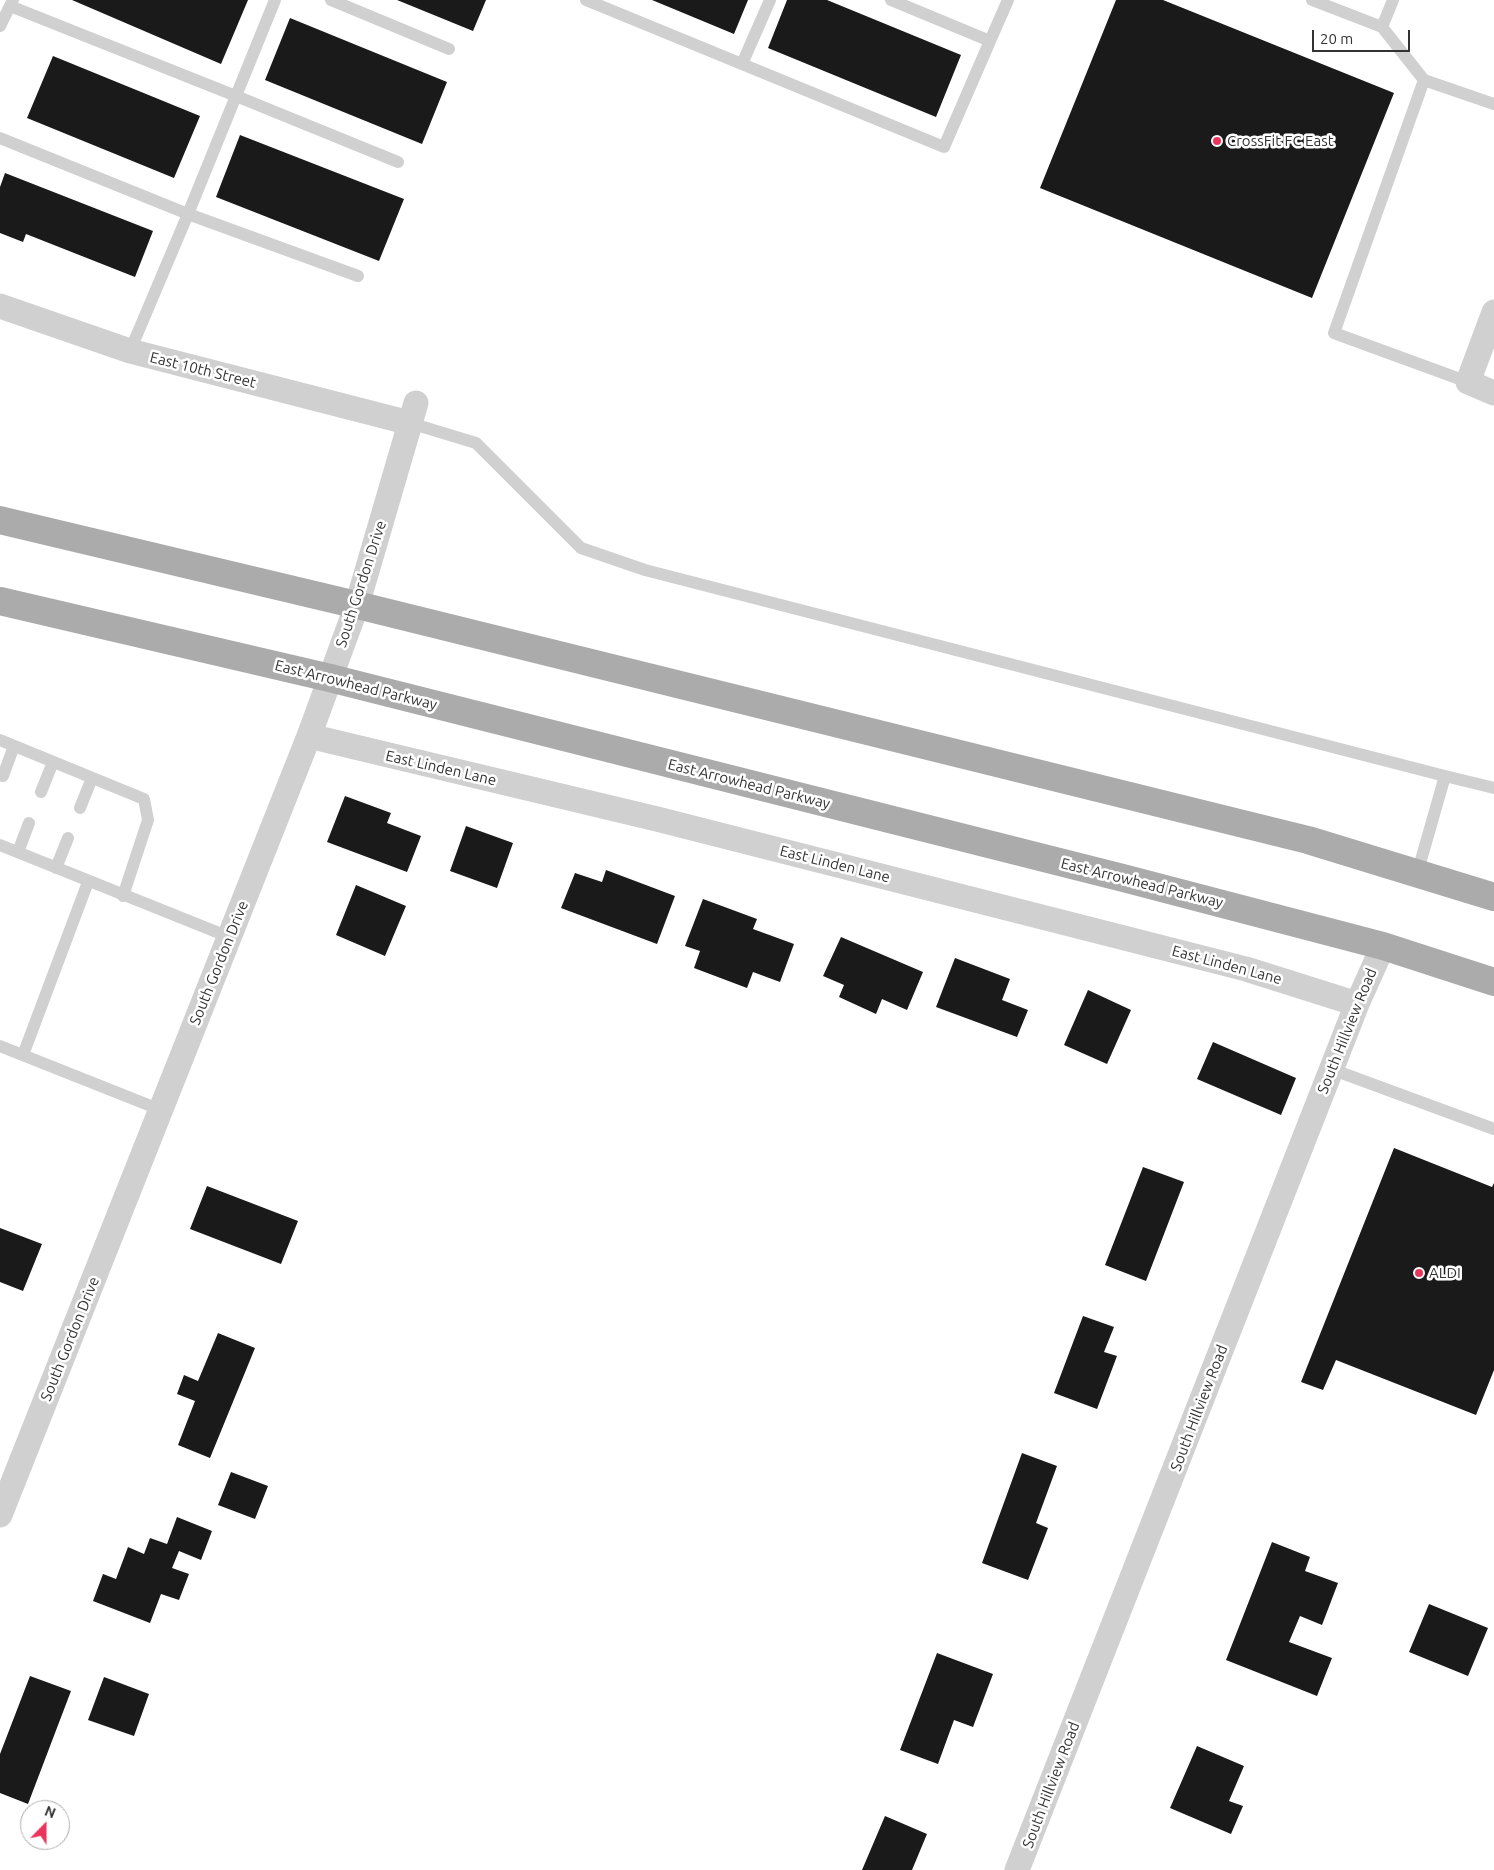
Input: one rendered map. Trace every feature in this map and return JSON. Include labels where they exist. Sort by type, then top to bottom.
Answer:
[{"type":"main road","points":[[0,520],[357,605],[1308,840],[1494,897]]},
{"type":"main road","name":"East Arrowhead Parkway","points":[[0,601],[330,678],[1136,882],[1383,946],[1494,982]]},
{"type":"street","name":"East 10th Street","points":[[0,306],[130,351],[413,413]]},
{"type":"street","points":[[1494,312],[1468,382],[1494,393]]},
{"type":"street","name":"South Gordon Drive","points":[[0,1515],[309,736],[357,605],[413,413]]},
{"type":"street","name":"East Linden Lane","points":[[309,736],[657,819],[1246,969],[1357,1004]]},
{"type":"street","name":"South Hillview Road","points":[[1017,1870],[1331,1069],[1383,946]]},
{"type":"lane","points":[[130,351],[275,0]]},
{"type":"lane","points":[[331,0],[449,49]]},
{"type":"lane","points":[[586,0],[944,147],[1008,0]]},
{"type":"lane","points":[[742,64],[770,0]]},
{"type":"lane","points":[[891,0],[990,41]]},
{"type":"lane","points":[[1312,0],[1382,27],[1424,80],[1494,104]]},
{"type":"lane","points":[[1382,27],[1393,0]]},
{"type":"lane","points":[[0,26],[11,3],[398,162]]},
{"type":"lane","points":[[1424,80],[1334,333],[1468,382]]},
{"type":"lane","points":[[0,138],[188,214],[358,276]]},
{"type":"lane","points":[[413,413],[476,443],[581,548],[645,570],[1494,788]]},
{"type":"lane","points":[[0,740],[144,799],[148,820],[123,896]]},
{"type":"lane","points":[[3,776],[14,746]]},
{"type":"lane","points":[[41,792],[53,762]]},
{"type":"lane","points":[[1417,874],[1445,776]]},
{"type":"lane","points":[[80,808],[92,778]]},
{"type":"lane","points":[[18,852],[29,823]]},
{"type":"lane","points":[[56,868],[68,838]]},
{"type":"lane","points":[[0,845],[88,882],[229,937]]},
{"type":"lane","points":[[23,1055],[88,882]]},
{"type":"lane","points":[[0,1046],[161,1110]]},
{"type":"lane","points":[[1331,1069],[1494,1129]]},
{"type":"building","points":[[72,0],[248,0],[221,64]]},
{"type":"building","points":[[397,0],[486,0],[473,31]]},
{"type":"building","points":[[652,0],[748,0],[734,34]]},
{"type":"building","points":[[787,0],[827,0],[961,55],[936,117],[768,48]]},
{"type":"building","name":"CrossFit FC East","points":[[1116,0],[1163,0],[1394,93],[1312,298],[1040,188]]},
{"type":"building","points":[[290,18],[447,82],[422,144],[265,80]]},
{"type":"building","points":[[53,56],[200,116],[174,178],[27,118]]},
{"type":"building","points":[[240,135],[404,199],[379,261],[216,197]]},
{"type":"building","points":[[5,173],[153,231],[135,277],[26,234],[23,242],[0,233],[0,187]]},
{"type":"building","points":[[345,796],[391,813],[387,823],[421,836],[407,872],[327,842]]},
{"type":"building","points":[[466,826],[513,843],[497,888],[450,871]]},
{"type":"building","points":[[606,870],[675,896],[657,944],[561,908],[575,873],[602,882]]},
{"type":"building","points":[[356,885],[406,906],[385,956],[336,935]]},
{"type":"building","points":[[703,899],[757,919],[753,929],[794,944],[780,982],[753,972],[747,988],[694,968],[700,951],[685,946]]},
{"type":"building","points":[[841,937],[923,972],[907,1010],[882,999],[876,1014],[839,997],[844,985],[823,976]]},
{"type":"building","points":[[955,958],[1010,979],[1002,1000],[1028,1010],[1017,1037],[936,1007]]},
{"type":"building","points":[[1088,990],[1131,1010],[1107,1064],[1064,1045]]},
{"type":"building","points":[[1213,1042],[1296,1078],[1281,1115],[1197,1079]]},
{"type":"building","name":"ALDI","points":[[1394,1148],[1492,1187],[1494,1183],[1494,1370],[1476,1415],[1336,1360],[1323,1390],[1301,1382]]},
{"type":"building","points":[[1143,1167],[1184,1182],[1146,1281],[1105,1265]]},
{"type":"building","points":[[207,1186],[298,1221],[281,1264],[190,1229]]},
{"type":"building","points":[[0,1228],[42,1244],[23,1291],[0,1282]]},
{"type":"building","points":[[1083,1316],[1114,1327],[1104,1352],[1117,1356],[1097,1409],[1054,1393]]},
{"type":"building","points":[[218,1333],[255,1348],[210,1458],[178,1445],[195,1401],[177,1394],[184,1375],[198,1381]]},
{"type":"building","points":[[1022,1453],[1057,1466],[1036,1523],[1048,1528],[1028,1580],[982,1563]]},
{"type":"building","points":[[231,1472],[268,1486],[255,1519],[218,1505]]},
{"type":"building","points":[[177,1517],[212,1531],[201,1560],[179,1551],[172,1568],[189,1574],[179,1600],[161,1594],[150,1623],[93,1601],[103,1574],[116,1579],[128,1547],[144,1554],[150,1538],[167,1544]]},
{"type":"building","points":[[1272,1542],[1310,1557],[1305,1571],[1338,1583],[1322,1625],[1300,1616],[1289,1642],[1332,1658],[1317,1696],[1226,1660]]},
{"type":"building","points":[[1429,1604],[1488,1628],[1468,1676],[1409,1652]]},
{"type":"building","points":[[937,1653],[993,1674],[973,1727],[954,1720],[938,1764],[900,1750]]},
{"type":"building","points":[[30,1676],[71,1691],[30,1800],[20,1801],[0,1793],[0,1754]]},
{"type":"building","points":[[104,1677],[149,1694],[134,1736],[88,1720]]},
{"type":"building","points":[[1197,1746],[1244,1766],[1229,1801],[1243,1806],[1231,1834],[1170,1808]]},
{"type":"building","points":[[885,1816],[927,1834],[912,1870],[862,1870]]},
{"type":"place","name":"CrossFit FC East","points":[[1217,141]]},
{"type":"place","name":"ALDI","points":[[1419,1273]]}]
